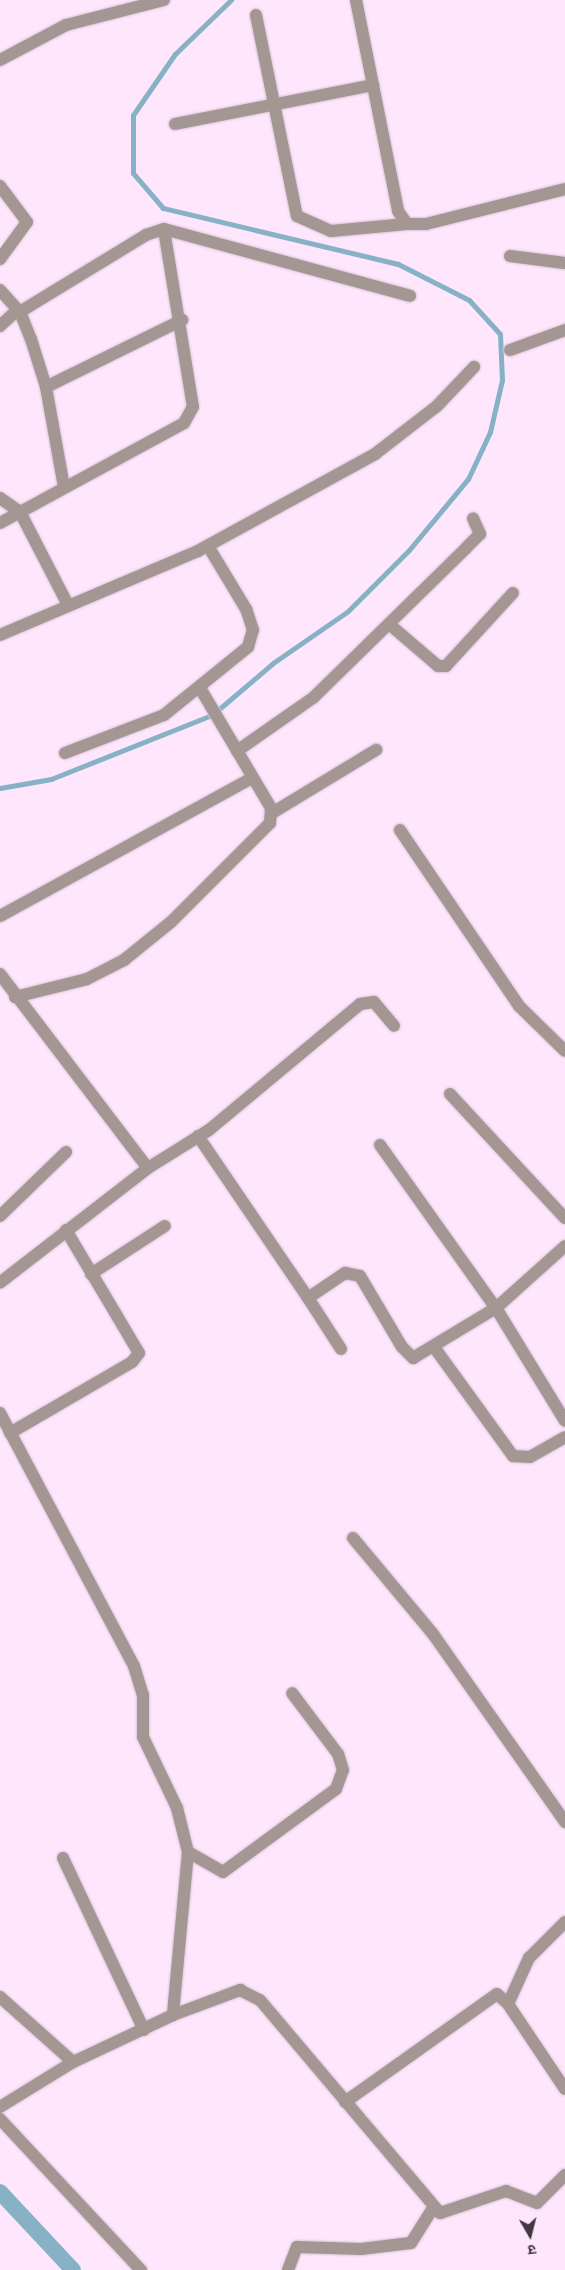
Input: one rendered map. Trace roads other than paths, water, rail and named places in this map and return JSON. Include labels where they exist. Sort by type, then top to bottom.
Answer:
[{"type":"street","points":[[0,60],[66,25],[164,0]]},
{"type":"street","points":[[356,0],[398,212],[407,224]]},
{"type":"street","points":[[256,15],[297,216],[331,230],[426,224],[565,189]]},
{"type":"street","points":[[175,124],[373,85]]},
{"type":"street","points":[[0,186],[27,222],[0,259]]},
{"type":"street","points":[[0,326],[19,311],[146,235],[164,229],[410,296]]},
{"type":"street","points":[[0,523],[190,417],[194,388],[164,229]]},
{"type":"street","points":[[510,256],[565,263]]},
{"type":"street","points":[[0,290],[19,311],[46,387],[64,487]]},
{"type":"street","points":[[46,387],[182,320]]},
{"type":"street","points":[[510,350],[565,330]]},
{"type":"street","points":[[0,635],[68,604],[208,546],[375,454],[437,406],[474,367]]},
{"type":"street","points":[[0,498],[20,512],[68,604]]},
{"type":"street","points":[[237,751],[302,708],[389,624],[478,536],[473,518]]},
{"type":"street","points":[[65,753],[149,722],[202,691],[243,654],[253,630],[246,609],[208,546]]},
{"type":"street","points":[[389,624],[438,666],[446,666],[513,592]]},
{"type":"street","points":[[15,997],[106,972],[146,945],[270,823],[272,814],[218,714],[202,691]]},
{"type":"street","points":[[272,814],[376,750]]},
{"type":"street","points":[[0,916],[252,778]]},
{"type":"street","points":[[400,830],[519,1006],[565,1051]]},
{"type":"street","points":[[0,974],[15,997],[148,1168]]},
{"type":"street","points":[[0,1283],[148,1168],[198,1136],[360,1004],[374,1002],[394,1026]]},
{"type":"street","points":[[450,1094],[565,1218]]},
{"type":"street","points":[[198,1136],[341,1349]]},
{"type":"street","points":[[380,1145],[496,1308],[565,1421]]},
{"type":"street","points":[[0,1216],[66,1152]]},
{"type":"street","points":[[91,1274],[165,1226]]},
{"type":"street","points":[[10,1433],[137,1356],[139,1347],[91,1274],[66,1230]]},
{"type":"street","points":[[308,1298],[345,1273],[356,1272],[408,1355],[418,1357],[496,1308],[565,1246]]},
{"type":"street","points":[[434,1347],[513,1456],[530,1457],[565,1437]]},
{"type":"street","points":[[0,1413],[134,1666],[143,1695],[143,1737],[177,1808],[188,1852],[173,2015]]},
{"type":"street","points":[[353,1538],[434,1634],[565,1822]]},
{"type":"street","points":[[188,1852],[216,1872],[226,1870],[336,1788],[343,1770],[338,1754],[292,1693]]},
{"type":"street","points":[[63,1858],[144,2030]]},
{"type":"street","points":[[508,2004],[529,1958],[565,1922]]},
{"type":"street","points":[[0,2107],[72,2062],[173,2015],[236,1991],[247,1991],[260,2000],[345,2102],[415,2178],[433,2208],[444,2213],[506,2191],[537,2203],[565,2175]]},
{"type":"street","points":[[345,2102],[492,1996],[500,1995],[565,2089]]},
{"type":"street","points":[[0,1997],[72,2062]]},
{"type":"street","points":[[0,2119],[141,2270]]},
{"type":"street","points":[[288,2270],[297,2247],[361,2249],[411,2242],[433,2208]]},
{"type":"waterway","points":[[0,788],[51,779],[212,715],[273,663],[348,611],[409,550],[468,479],[490,432],[502,380],[500,334],[469,300],[398,264],[163,208],[133,173],[133,115],[175,54],[231,0]]},
{"type":"waterway","points":[[0,2192],[73,2270]]}]
